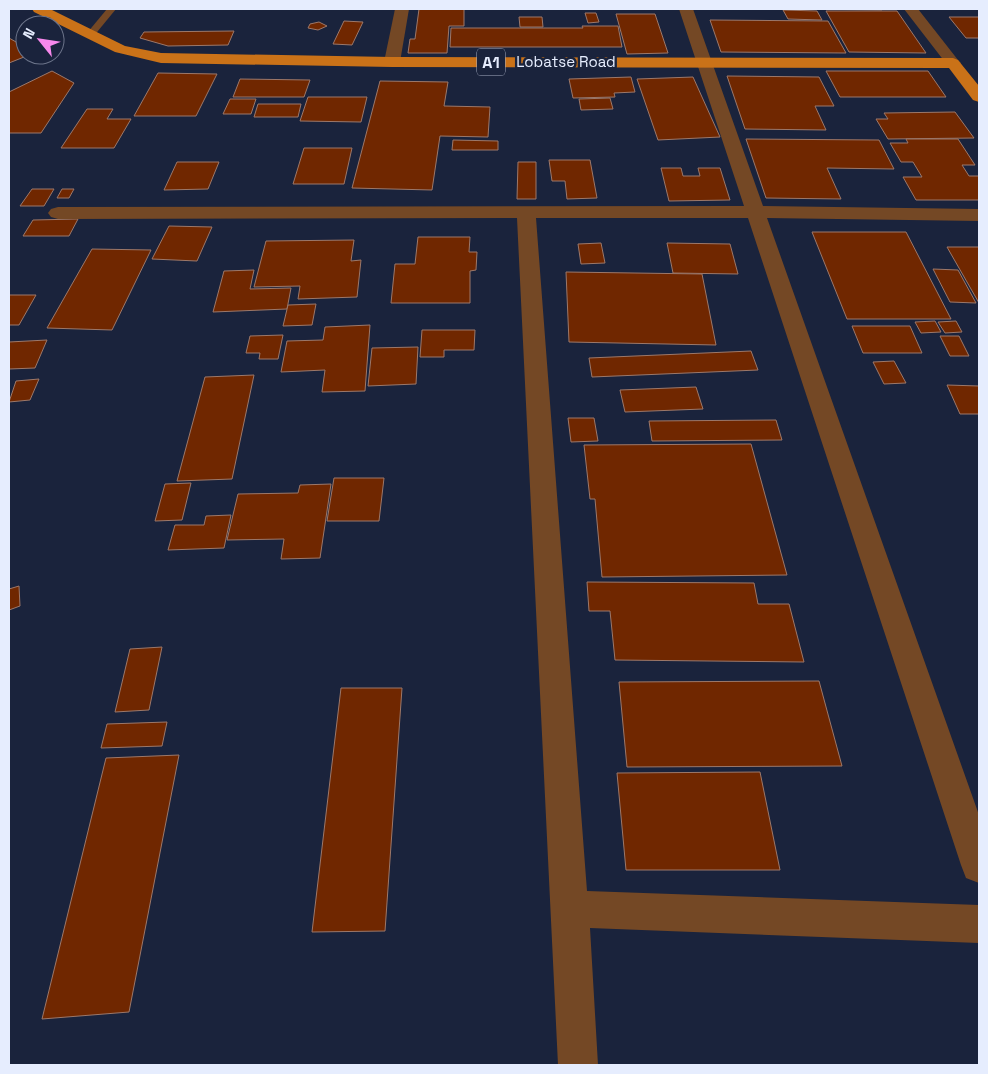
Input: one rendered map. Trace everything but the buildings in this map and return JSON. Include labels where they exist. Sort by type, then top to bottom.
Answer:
[{"type":"highway","name":"Lobatse Road","points":[[39,9],[120,49],[161,58],[392,62],[953,62]]},
{"type":"highway","points":[[953,62],[979,97]]},
{"type":"street","points":[[392,62],[402,9]]},
{"type":"street","points":[[686,9],[979,865]]},
{"type":"street","points":[[911,9],[953,62]]},
{"type":"street","points":[[526,212],[570,909],[578,1065]]},
{"type":"street","points":[[58,213],[757,212],[979,215]]},
{"type":"street","points":[[570,909],[979,924]]},
{"type":"lane","points":[[90,35],[112,9]]}]
